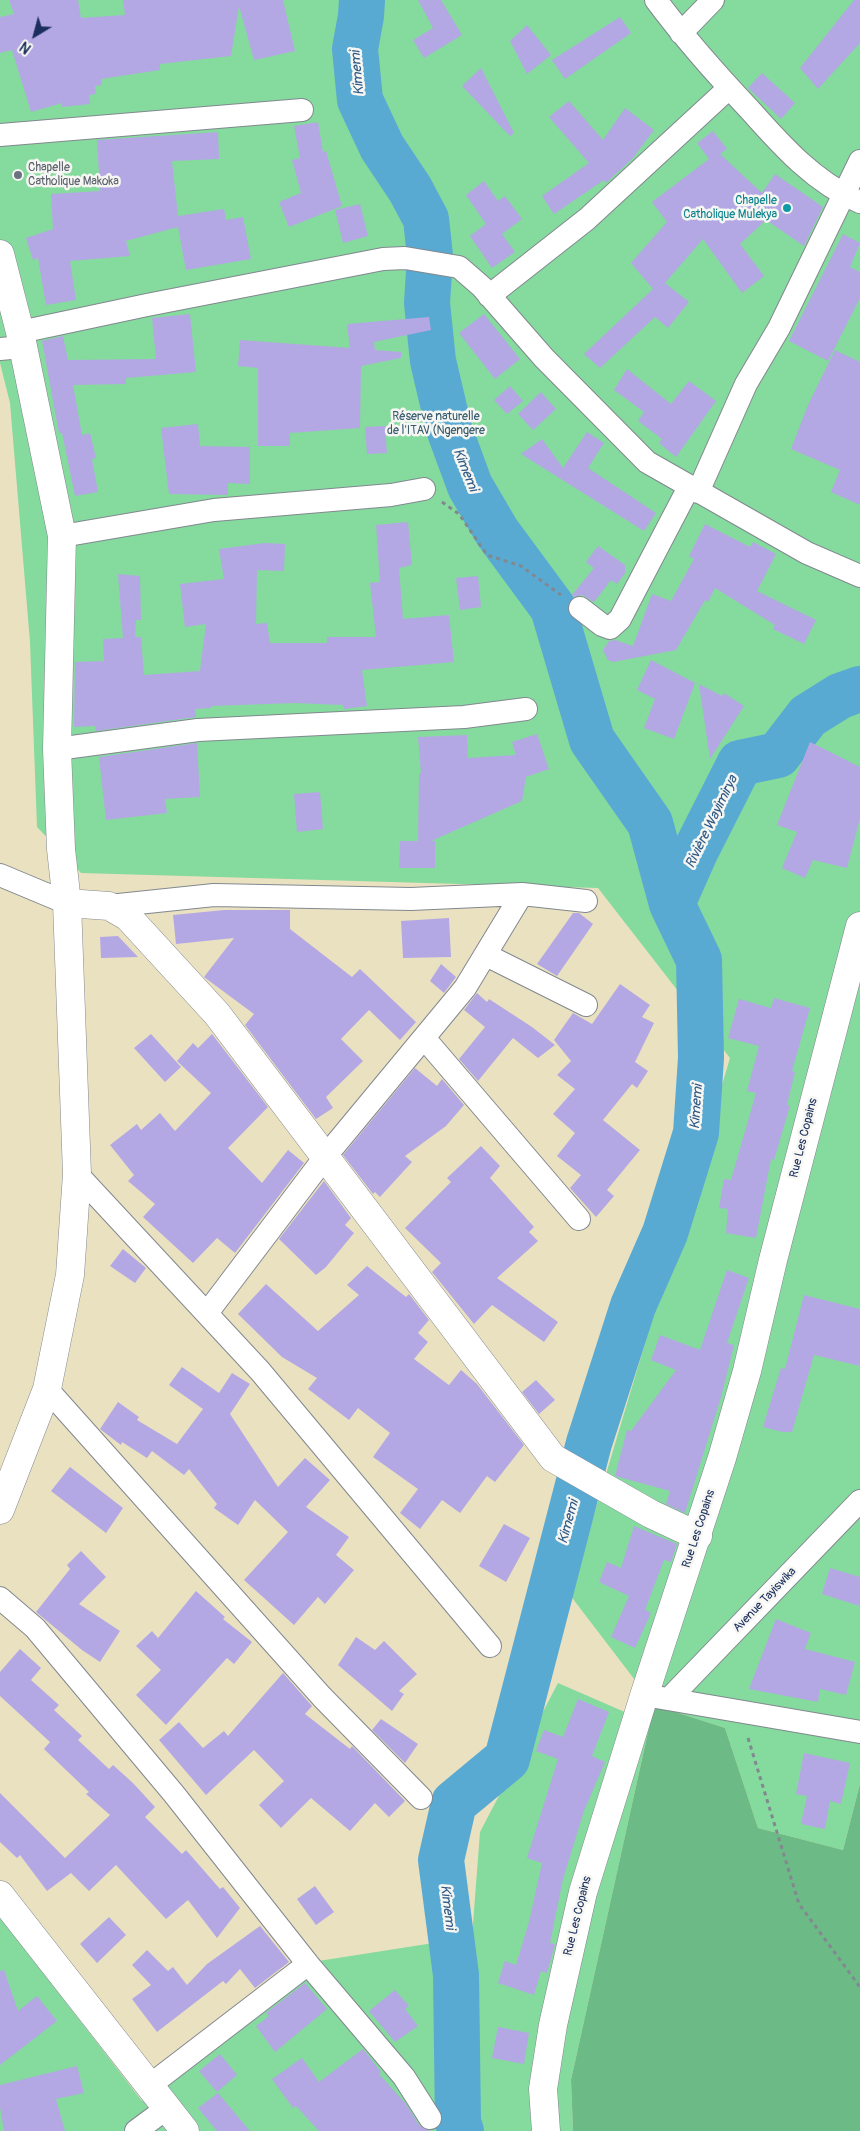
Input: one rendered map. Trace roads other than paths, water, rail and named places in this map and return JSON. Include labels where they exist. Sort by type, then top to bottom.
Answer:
[{"type":"street","points":[[656,0],[681,33],[729,88],[814,175],[851,198]]},
{"type":"street","points":[[681,33],[713,0]]},
{"type":"street","points":[[490,296],[587,219],[729,88]]},
{"type":"street","points":[[0,135],[302,110]]},
{"type":"street","points":[[580,608],[602,625],[610,628],[620,619],[693,490],[746,384],[780,328],[851,198],[860,161]]},
{"type":"street","points":[[0,254],[14,343],[62,536],[57,749],[67,903],[77,1174],[70,1274],[47,1389],[0,1510]]},
{"type":"street","points":[[14,343],[315,272],[384,259],[405,258],[459,268],[482,287],[544,358],[647,462],[693,490],[807,552],[860,576]]},
{"type":"street","points":[[62,536],[214,510],[391,495],[424,489]]},
{"type":"street","points":[[57,749],[198,730],[464,716],[526,708]]},
{"type":"street","points":[[0,875],[67,903],[109,906],[214,895],[411,899],[522,894],[586,901]]},
{"type":"street","points":[[207,1313],[325,1157],[425,1039],[465,988],[522,894]]},
{"type":"street","points":[[109,906],[128,917],[152,940],[217,1014],[553,1458],[606,1490],[698,1536]]},
{"type":"street","name":"Rue Les Copains","points":[[546,2131],[543,2089],[553,2025],[583,1892],[656,1697],[698,1536],[747,1371],[773,1260],[860,926]]},
{"type":"street","points":[[486,955],[586,1005]]},
{"type":"street","points":[[425,1039],[579,1219]]},
{"type":"street","points":[[77,1174],[260,1371],[490,1646]]},
{"type":"street","points":[[47,1389],[322,1697],[421,1798]]},
{"type":"street","name":"Avenue Tayiswika","points":[[656,1697],[858,1506]]},
{"type":"street","points":[[0,1598],[35,1628],[174,1794],[308,1964],[404,2078],[430,2118]]},
{"type":"street","points":[[656,1697],[860,1732]]},
{"type":"street","points":[[0,1895],[186,2131]]},
{"type":"street","points":[[149,2086],[308,1964]]},
{"type":"street","points":[[136,2131],[167,2108]]},
{"type":"waterway","name":"Kimemi","points":[[362,0],[355,49],[360,100],[382,147],[410,189],[426,219],[430,256],[427,303],[433,361],[449,429],[470,486],[497,532],[553,608],[592,740],[650,823],[672,904],[699,960],[701,1058],[696,1133],[665,1233],[633,1306],[589,1443],[507,1759],[454,1803],[441,1860],[456,1975],[458,2123],[461,2131]]},
{"type":"waterway","name":"Rivière Wayimirya","points":[[672,904],[696,850],[740,763],[778,755],[808,716],[840,696],[860,689]]},
{"type":"place","name":"Chapelle Catholique Makoka","points":[[18,175]]},
{"type":"place","name":"Chapelle Catholique Mulekya","points":[[787,208]]},
{"type":"park label","name":"Réserve naturelle de l'ITAV (Ngengere","points":[[436,424]]}]
